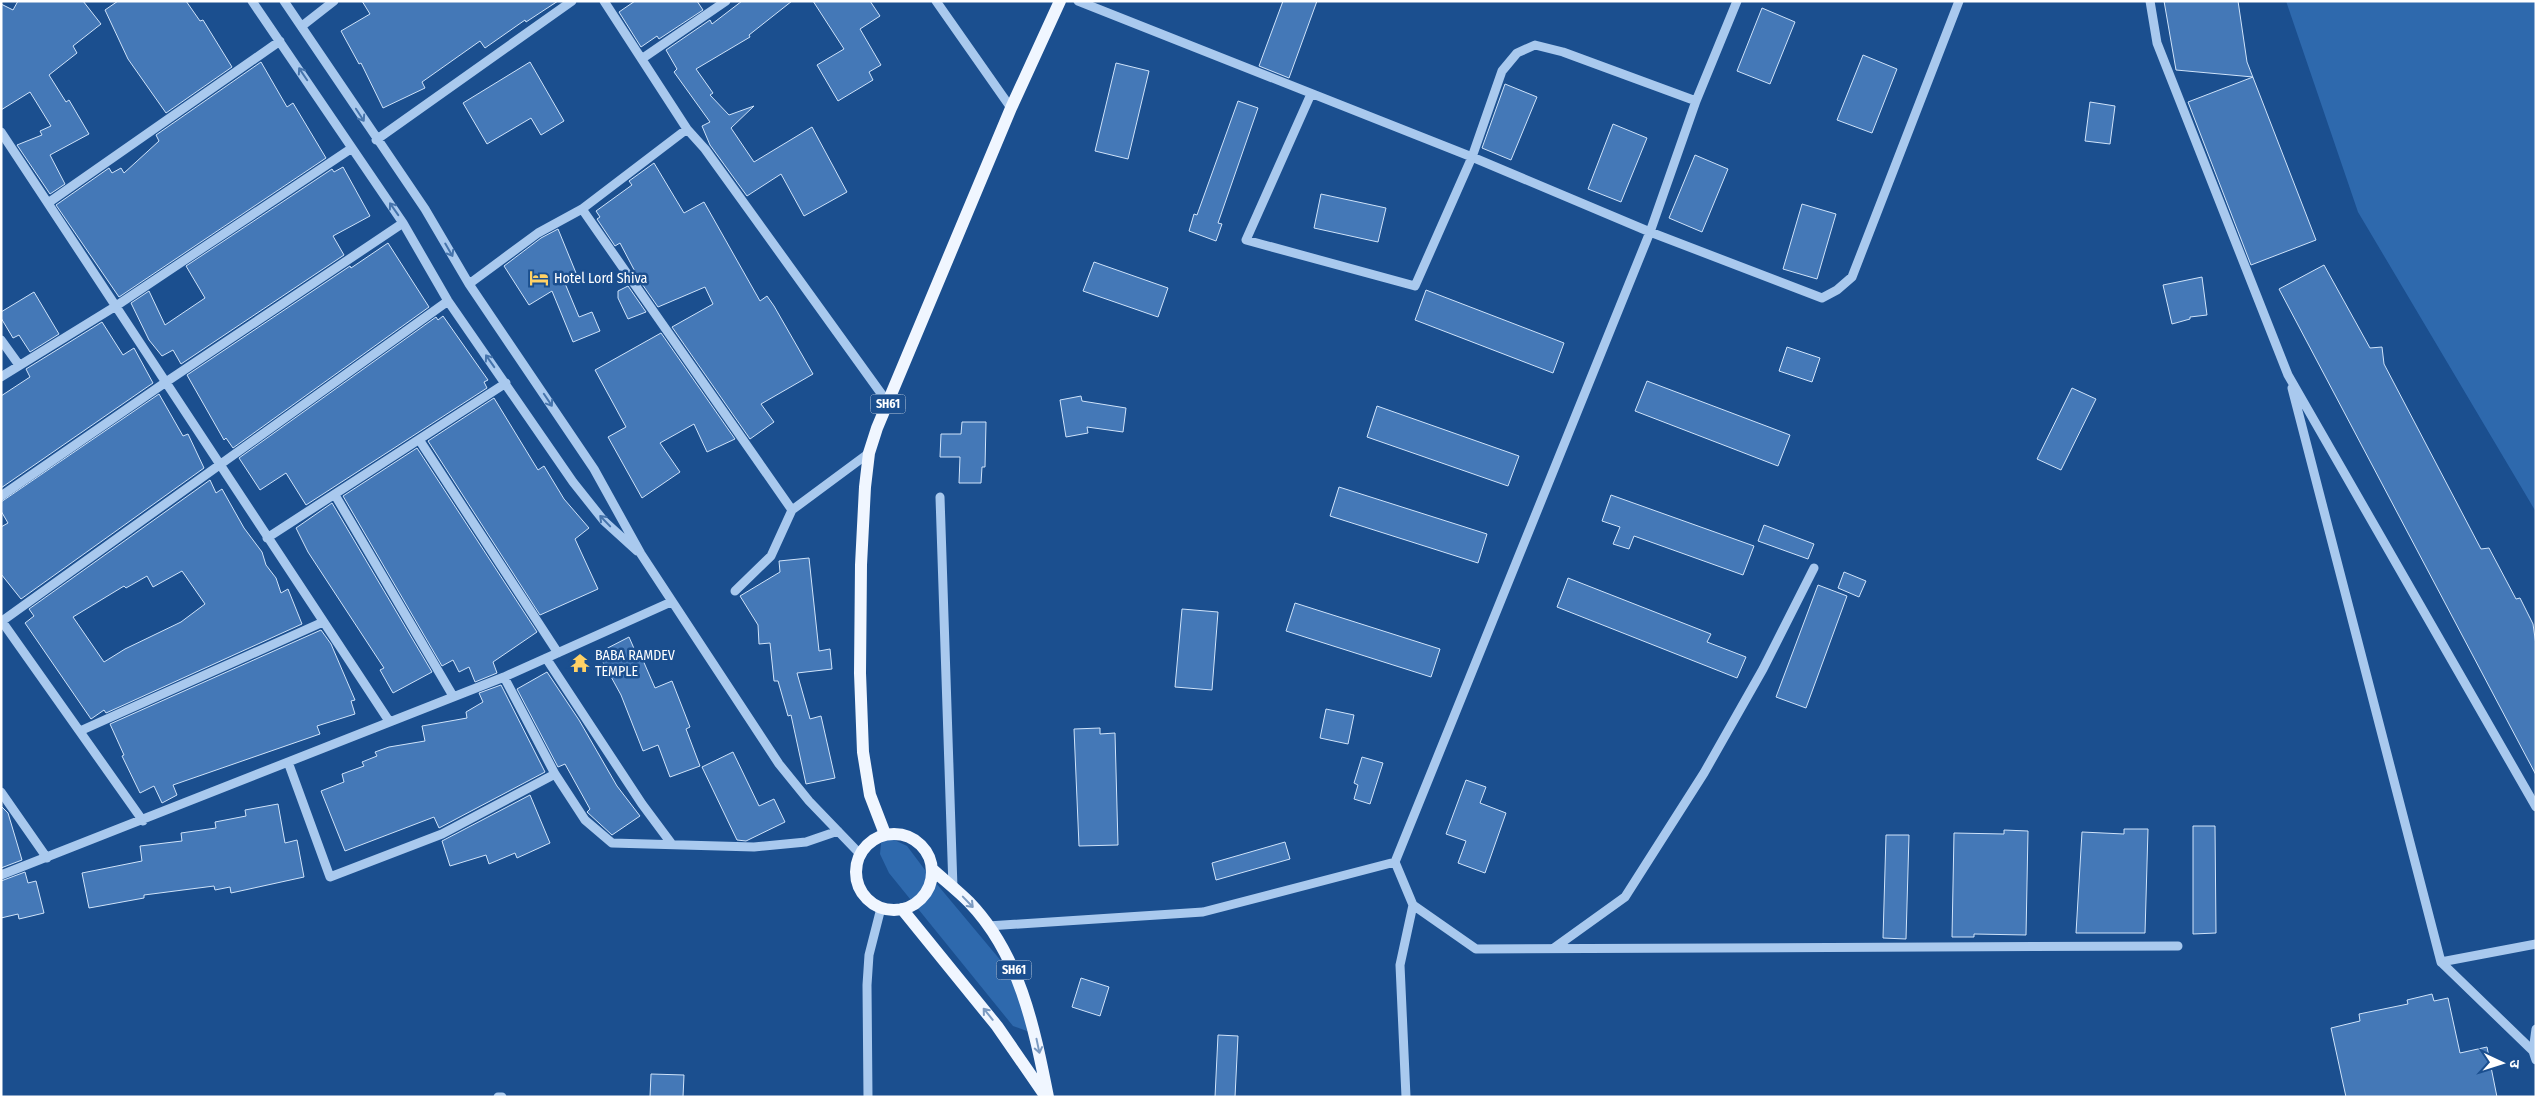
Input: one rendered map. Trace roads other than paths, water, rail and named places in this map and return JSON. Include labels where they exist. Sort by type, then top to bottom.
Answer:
[{"type":"main road","name":"SH61","points":[[1047,1097],[1035,1031],[1021,987],[1008,957],[988,926],[969,902],[932,869],[924,849],[916,841],[907,836],[885,834],[870,795],[863,752],[860,673],[861,565],[865,487],[869,453],[1011,108],[1060,1]]},
{"type":"main road","points":[[885,834],[866,845],[856,864],[858,886],[871,903],[880,908],[902,910],[912,906],[924,894],[931,880],[932,869]]},
{"type":"main road","name":"SH61","points":[[902,910],[997,1026],[1047,1097]]},
{"type":"street","points":[[252,1],[403,223],[448,301],[573,482],[604,520],[641,554]]},
{"type":"street","points":[[284,1],[376,140],[425,209],[469,284],[594,469],[641,554],[671,602],[693,631],[779,764],[809,801],[860,854]]},
{"type":"street","points":[[302,26],[334,1]]},
{"type":"street","points":[[376,140],[572,1]]},
{"type":"street","points":[[604,1],[643,58],[687,129],[705,150],[888,403]]},
{"type":"street","points":[[643,58],[726,1]]},
{"type":"street","points":[[936,1],[1011,108]]},
{"type":"street","points":[[1078,1],[1472,157],[1650,232],[1822,298],[1852,277],[1959,1]]},
{"type":"street","points":[[1737,1],[1696,101],[1650,232],[1395,862],[1414,905],[1476,949],[2178,946]]},
{"type":"street","points":[[2150,1],[2158,43],[2288,375],[2441,962],[2535,1055]]},
{"type":"street","points":[[48,203],[280,41]]},
{"type":"street","points":[[1312,94],[1246,240],[1415,286],[1472,157],[1502,71],[1518,53],[1535,45],[1563,52],[1696,101]]},
{"type":"street","points":[[469,284],[538,233],[582,209],[687,129]]},
{"type":"street","points":[[1,132],[220,463],[267,538],[390,721]]},
{"type":"street","points":[[1,376],[116,306],[352,148]]},
{"type":"street","points":[[582,209],[792,510]]},
{"type":"street","points":[[1,496],[166,382],[403,223]]},
{"type":"street","points":[[143,821],[2,620],[448,301]]},
{"type":"street","points":[[1,340],[18,365]]},
{"type":"street","points":[[2288,375],[2536,807]]},
{"type":"street","points":[[267,538],[420,441],[506,383]]},
{"type":"street","points":[[420,441],[558,653]]},
{"type":"street","points":[[734,591],[771,556],[792,510],[869,453]]},
{"type":"street","points":[[335,495],[454,696]]},
{"type":"street","points":[[940,497],[953,888]]},
{"type":"street","points":[[1554,948],[1625,897],[1704,773],[1763,669],[1814,568]]},
{"type":"street","points":[[1,875],[143,821],[504,677],[671,602]]},
{"type":"street","points":[[80,731],[323,622]]},
{"type":"street","points":[[546,658],[642,804],[670,843]]},
{"type":"street","points":[[504,677],[555,774],[585,820],[612,842],[754,847],[806,842],[838,831]]},
{"type":"street","points":[[288,762],[330,877],[442,834],[555,774]]},
{"type":"street","points":[[1,792],[47,858]]},
{"type":"street","points":[[988,926],[1204,912],[1395,862]]},
{"type":"street","points":[[1406,1097],[1400,965],[1414,905]]},
{"type":"street","points":[[868,1097],[867,985],[869,954],[880,908]]},
{"type":"street","points":[[2441,962],[2536,944]]},
{"type":"street","points":[[2535,1055],[2536,1029]]},
{"type":"place","name":"Hotel Lord Shiva","points":[[539,278]]},
{"type":"place","name":"BABA RAMDEV TEMPLE","points":[[580,663]]}]
